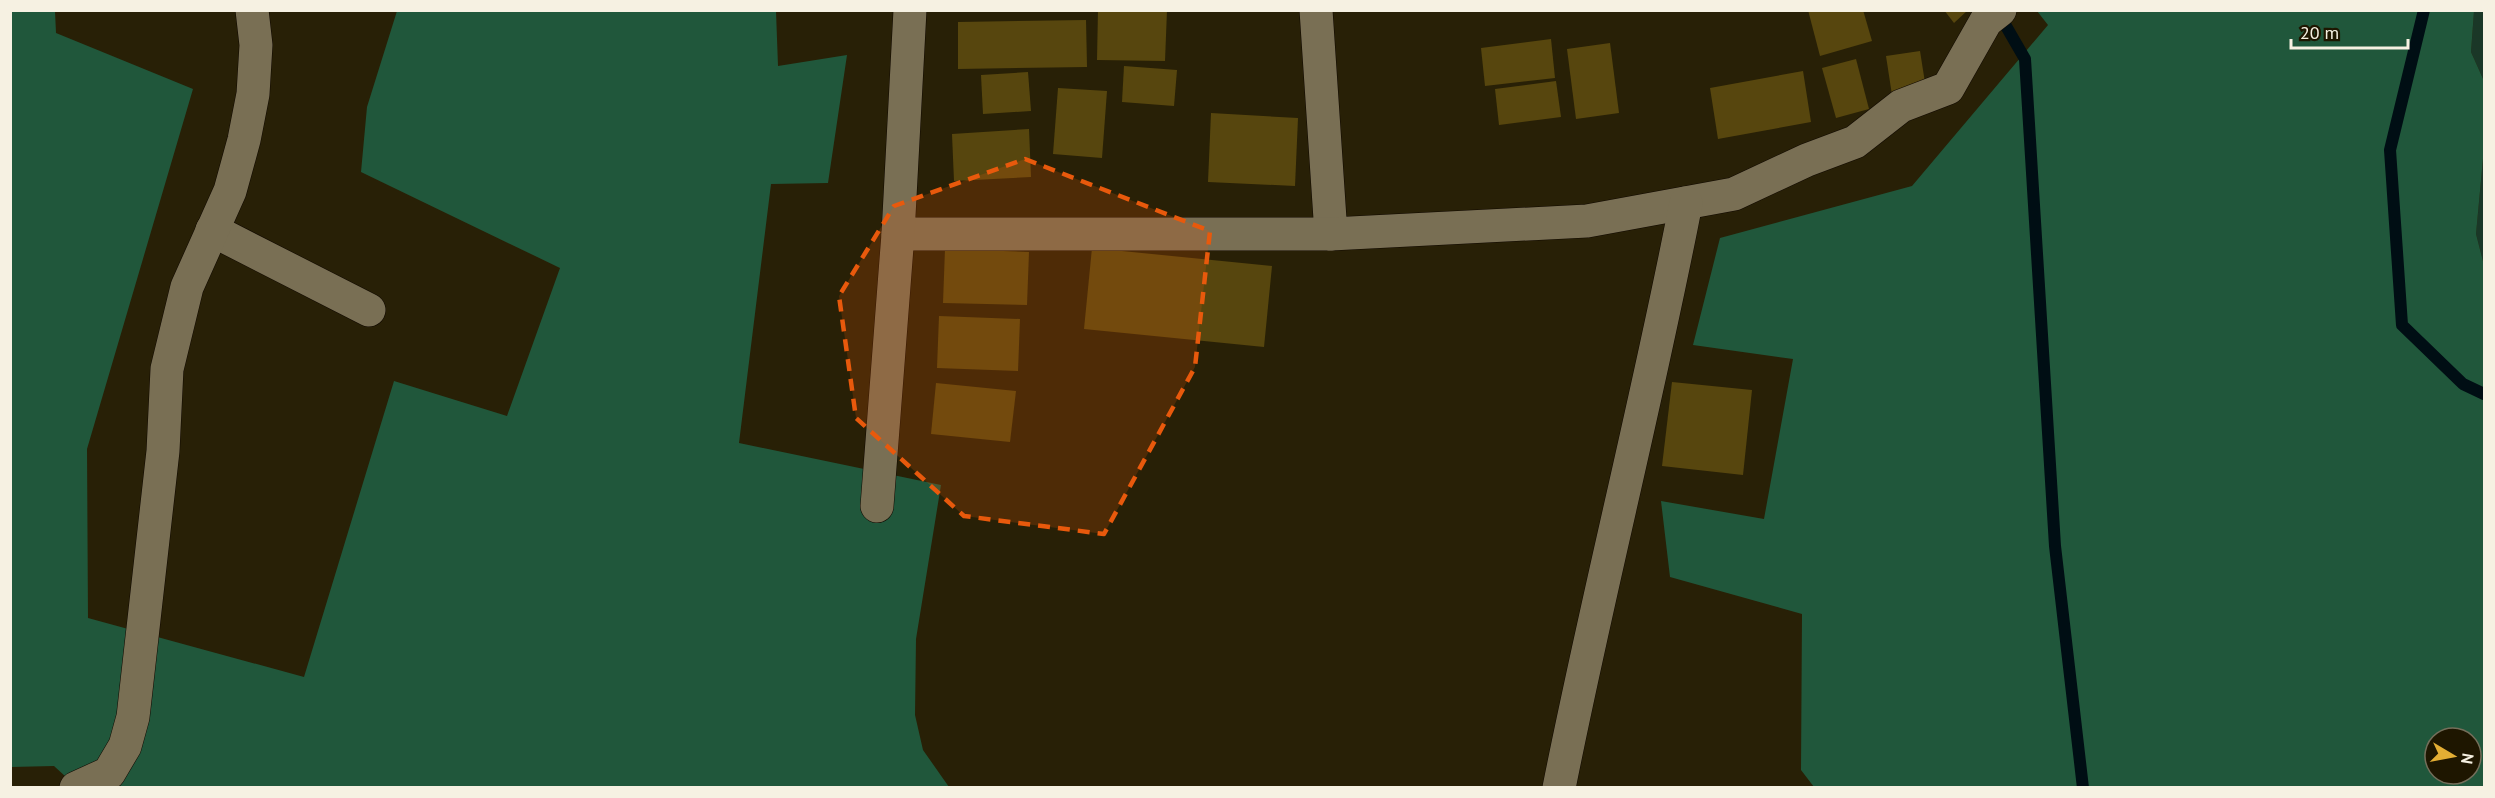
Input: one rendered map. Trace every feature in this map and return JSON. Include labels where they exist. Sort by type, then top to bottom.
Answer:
[{"type":"street","points":[[76,788],[109,773],[125,746],[133,717],[163,452],[167,369],[187,287],[230,191],[244,140],[253,94],[256,45],[252,10]]},
{"type":"street","points":[[877,506],[898,234],[910,10]]},
{"type":"street","points":[[1316,10],[1332,234]]},
{"type":"street","points":[[898,234],[1332,234],[1587,221],[1734,194],[1807,160],[1856,142],[1901,106],[1948,88],[1993,16]]},
{"type":"street","points":[[1559,788],[1582,676],[1662,327],[1686,203]]},
{"type":"street","points":[[212,230],[369,310]]},
{"type":"highlighted area","points":[[1025,159],[1210,231],[1195,367],[1104,534],[964,516],[856,418],[839,296],[894,206]]},
{"type":"green space","points":[[10,11],[55,11],[56,33],[193,89],[87,449],[88,618],[304,677],[394,381],[507,416],[560,268],[361,172],[367,107],[397,11],[776,11],[778,66],[847,55],[828,183],[771,184],[739,443],[941,485],[916,639],[915,715],[923,750],[949,787],[78,788],[54,766],[11,767]]},
{"type":"green space","points":[[2037,11],[2474,11],[2471,52],[2484,81],[2484,148],[2476,234],[2484,265],[2484,787],[1814,787],[1801,770],[1802,614],[1670,577],[1661,501],[1764,519],[1793,359],[1693,345],[1720,238],[1912,186],[2048,25]]},
{"type":"green space","points":[[2474,11],[2484,11],[2484,81],[2471,52]]},
{"type":"green space","points":[[2484,148],[2484,265],[2476,234]]},
{"type":"building","points":[[1098,10],[1167,10],[1165,61],[1097,60]]},
{"type":"building","points":[[1808,10],[1863,10],[1872,41],[1820,56]]},
{"type":"building","points":[[1944,10],[1968,10],[1954,23]]},
{"type":"building","points":[[1086,20],[1087,67],[958,69],[958,22]]},
{"type":"building","points":[[1551,39],[1555,78],[1485,86],[1481,48]]},
{"type":"building","points":[[1610,43],[1619,113],[1576,119],[1567,49]]},
{"type":"building","points":[[1920,51],[1926,89],[1892,95],[1886,56]]},
{"type":"building","points":[[1856,59],[1869,109],[1836,118],[1822,68]]},
{"type":"building","points":[[1124,66],[1177,70],[1174,106],[1122,102]]},
{"type":"building","points":[[1803,71],[1811,122],[1718,139],[1710,88]]},
{"type":"building","points":[[1028,72],[1031,111],[983,114],[981,75]]},
{"type":"building","points":[[1556,81],[1561,117],[1499,125],[1495,89]]},
{"type":"building","points":[[1058,88],[1107,91],[1102,158],[1053,154]]},
{"type":"building","points":[[1211,113],[1298,118],[1295,186],[1208,182]]},
{"type":"building","points":[[1029,129],[1031,177],[954,181],[952,134]]},
{"type":"building","points":[[1092,248],[1272,266],[1264,347],[1084,329]]},
{"type":"building","points":[[945,249],[1029,252],[1027,305],[943,303]]},
{"type":"building","points":[[939,316],[1020,319],[1018,371],[937,368]]},
{"type":"building","points":[[1672,382],[1752,390],[1743,475],[1662,466]]},
{"type":"building","points":[[936,383],[1016,391],[1010,442],[931,434]]},
{"type":"waterway","points":[[2424,10],[2390,150],[2402,325],[2463,384],[2484,394]]},
{"type":"waterway","points":[[1999,14],[2025,59],[2055,546],[2083,788]]}]
